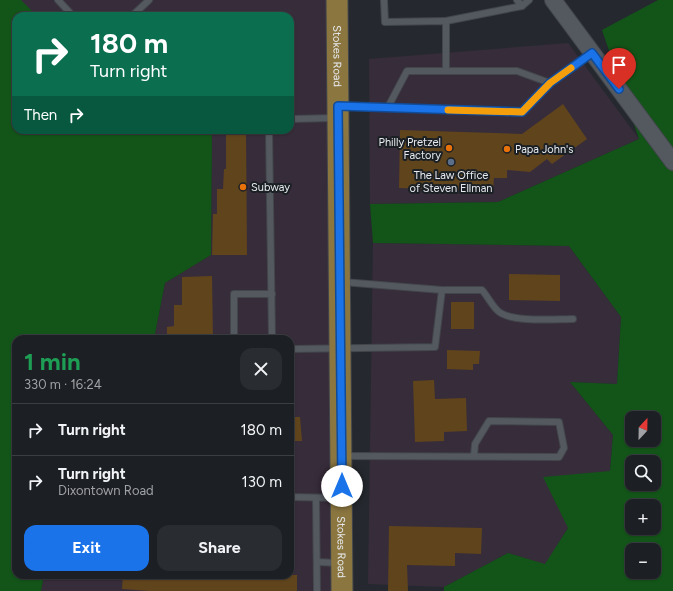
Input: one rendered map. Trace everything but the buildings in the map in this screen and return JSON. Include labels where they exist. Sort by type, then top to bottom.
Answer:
[{"type":"main road","name":"Stokes Road","points":[[337,0],[342,591]]},
{"type":"street","points":[[553,0],[673,162]]},
{"type":"lane","points":[[58,0],[69,12]]},
{"type":"lane","points":[[136,12],[149,0]]},
{"type":"lane","points":[[384,0],[385,22],[446,21],[522,6],[529,0]]},
{"type":"lane","points":[[518,0],[522,6]]},
{"type":"lane","points":[[446,21],[446,71]]},
{"type":"lane","points":[[294,118],[388,107],[522,112],[550,83],[592,53]]},
{"type":"lane","points":[[388,107],[407,71],[517,71],[550,83]]},
{"type":"lane","points":[[269,134],[272,335]]},
{"type":"lane","points":[[340,281],[442,290],[482,290],[497,311],[504,316],[520,318],[573,319]]},
{"type":"lane","points":[[294,349],[436,347],[442,290]]},
{"type":"lane","points":[[234,335],[234,294],[272,294]]},
{"type":"lane","points":[[341,456],[559,457],[564,448],[559,422],[489,421],[475,444],[474,456]]},
{"type":"lane","points":[[294,497],[342,498]]},
{"type":"lane","points":[[316,498],[318,591]]},
{"type":"lane","points":[[317,562],[342,563]]},
{"type":"shaded area","points":[[20,0],[337,0],[342,591],[41,591],[43,579],[294,579],[294,335],[155,335],[165,283],[211,255],[212,134],[294,134],[294,12],[33,12]]},
{"type":"shaded area","points":[[568,43],[639,139],[498,202],[370,204],[369,59]]},
{"type":"shaded area","points":[[373,243],[569,246],[621,317],[617,384],[570,382],[613,435],[610,471],[568,528],[545,565],[508,553],[444,587],[368,584]]},
{"type":"green space","points":[[0,0],[21,0],[33,12],[12,12],[12,134],[212,134],[211,255],[165,283],[155,335],[12,335],[12,579],[43,579],[41,591],[0,591]]},
{"type":"green space","points":[[658,0],[673,0],[673,591],[444,591],[444,587],[508,553],[545,564],[568,528],[543,477],[610,471],[613,435],[570,382],[617,384],[621,317],[569,246],[373,243],[370,204],[498,202],[639,139],[602,30]]},
{"type":"slow traffic","points":[[448,110],[522,112],[550,83],[571,68]]},
{"type":"place","name":"Philly Pretzel Factory","points":[[449,148]]},
{"type":"place","name":"Papa John's","points":[[507,149]]},
{"type":"place","name":"The Law Office of Steven Ellman","points":[[451,162]]},
{"type":"place","name":"Subway","points":[[243,187]]},
{"type":"route","points":[[342,486],[338,106],[522,112],[550,83],[592,53],[619,89]]}]
